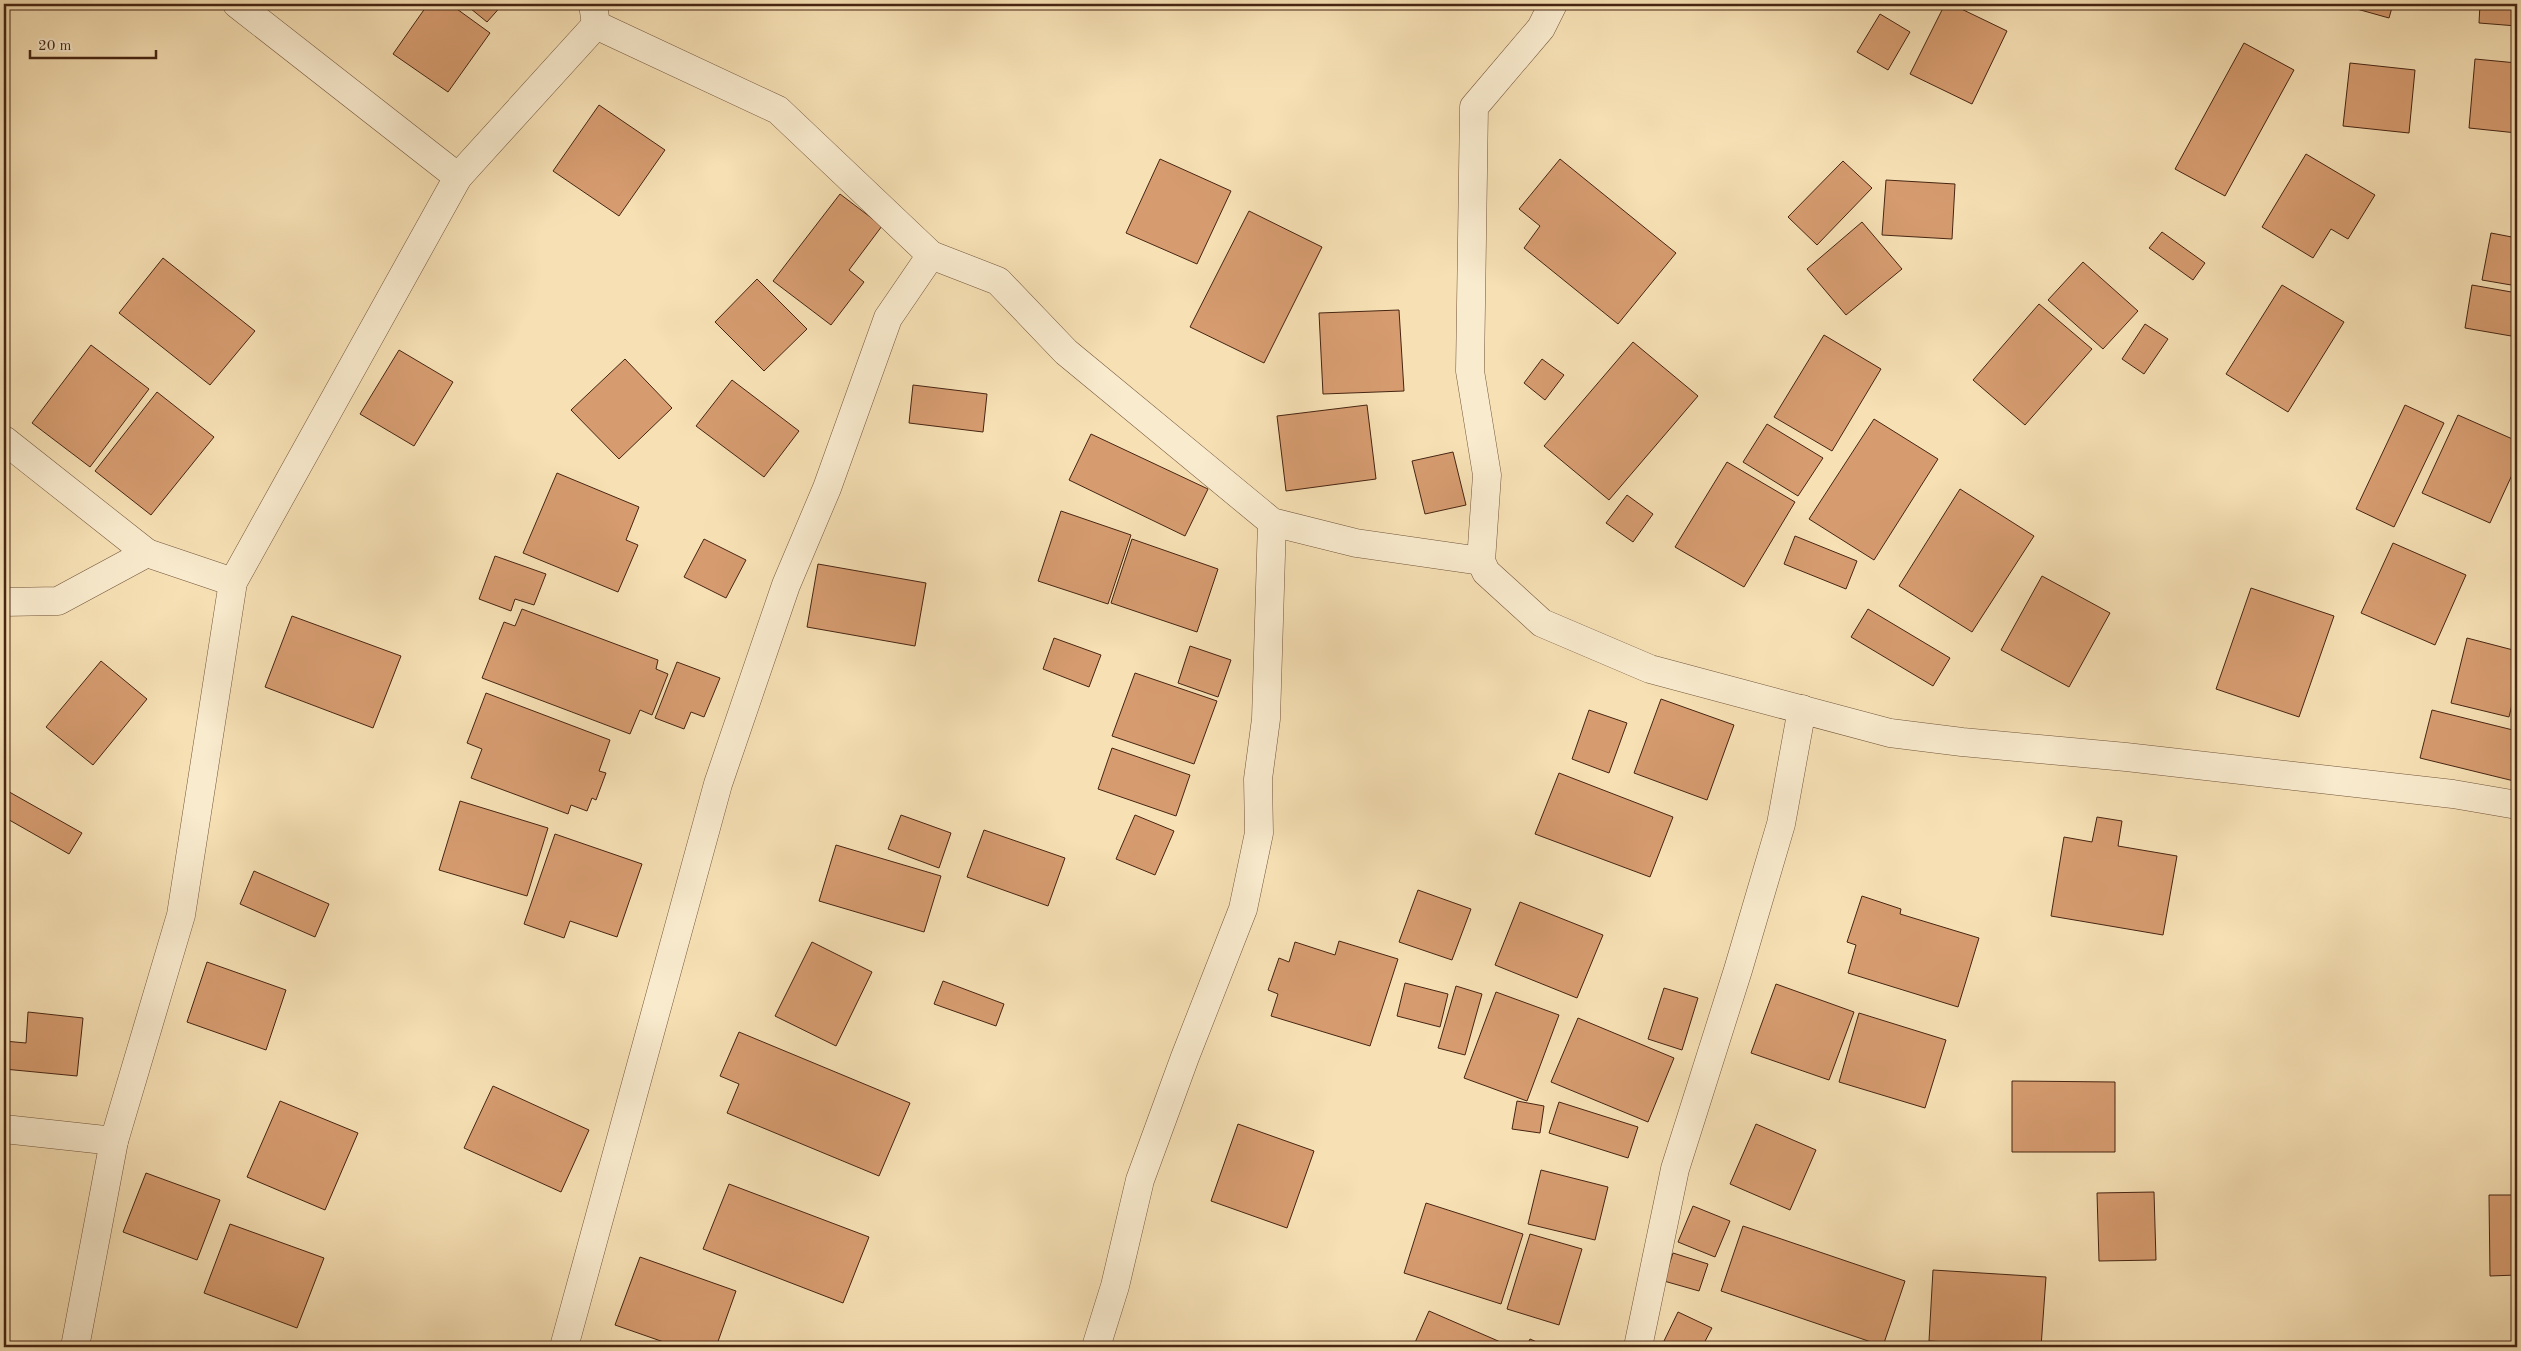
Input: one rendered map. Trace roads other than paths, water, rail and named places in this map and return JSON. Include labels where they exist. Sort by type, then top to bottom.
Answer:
[{"type":"street","points":[[237,4],[458,177]]},
{"type":"street","points":[[1553,4],[1541,28],[1474,108],[1470,371],[1487,475],[1481,561],[1486,572],[1542,623],[1650,669],[1890,733],[2196,764],[2453,794],[2517,805]]},
{"type":"street","points":[[74,1347],[114,1141],[181,915],[233,582],[458,177],[595,14],[778,110],[931,255],[998,281],[1066,352],[1272,522],[1356,543],[1481,561]]},
{"type":"street","points":[[564,1347],[721,775],[786,585],[827,488],[888,318],[931,255]]},
{"type":"street","points":[[4,440],[148,553],[233,582]]},
{"type":"street","points":[[1096,1347],[1115,1286],[1140,1180],[1185,1057],[1243,909],[1259,833],[1258,779],[1266,719],[1272,522]]},
{"type":"street","points":[[4,602],[58,601],[148,553]]},
{"type":"street","points":[[1638,1347],[1675,1169],[1738,970],[1781,824],[1802,709]]},
{"type":"street","points":[[4,1128],[114,1141]]}]
